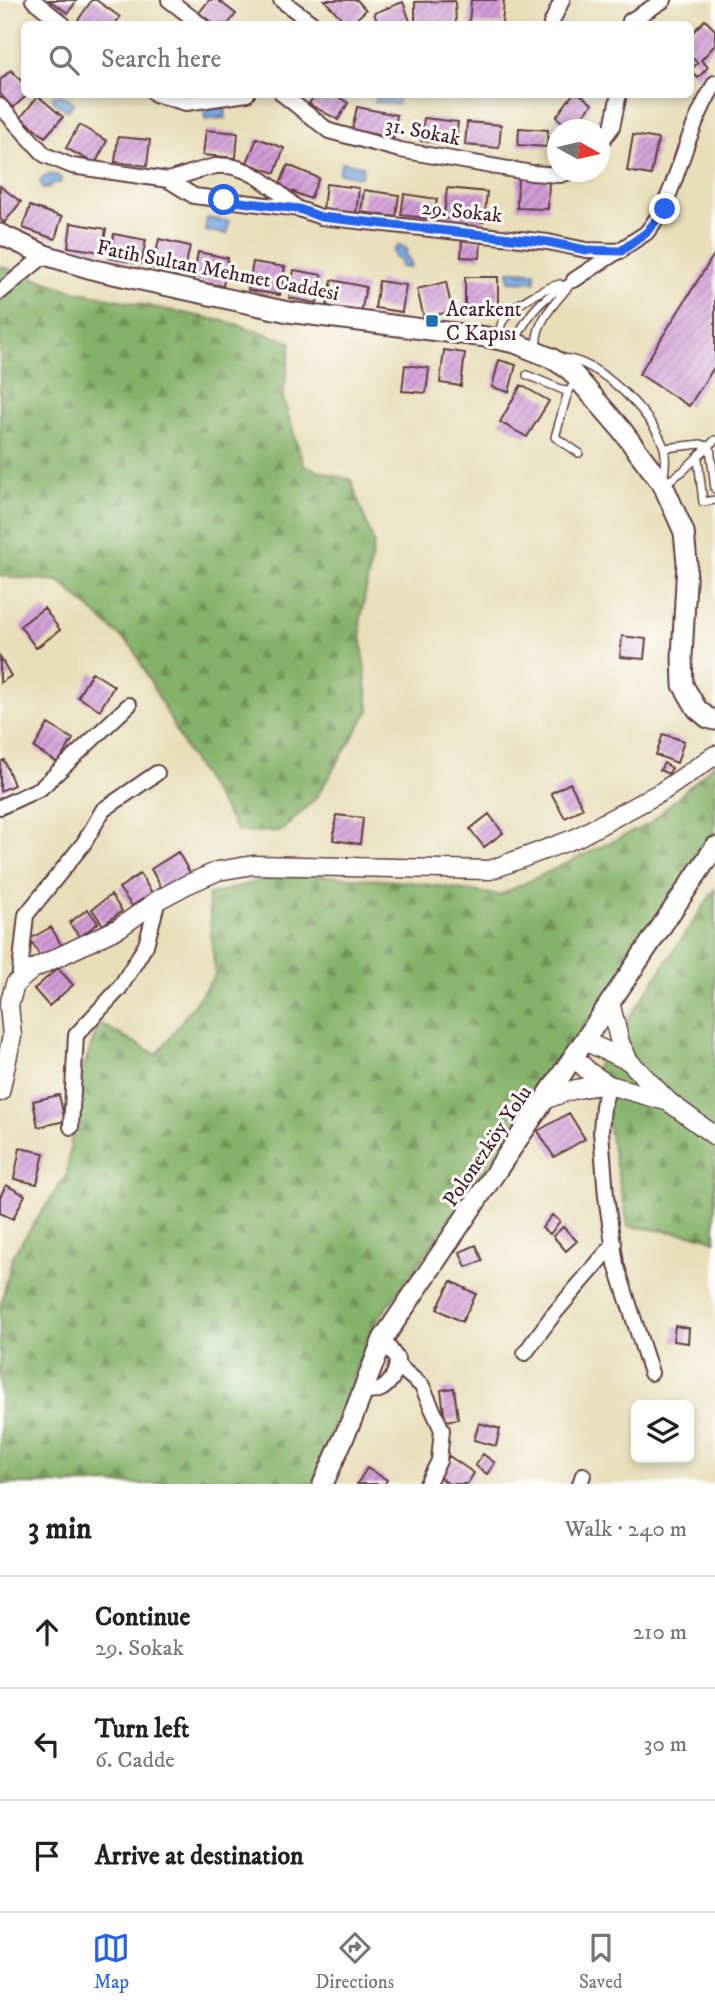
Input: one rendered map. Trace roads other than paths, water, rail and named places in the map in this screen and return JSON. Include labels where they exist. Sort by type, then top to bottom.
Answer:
[{"type":"main road","name":"Fatih Sultan Mehmet Caddesi","points":[[0,234],[45,255],[95,271],[288,312],[506,341],[544,355],[570,370],[572,385],[621,429],[663,485],[684,533],[687,564],[683,685],[697,709],[715,720]]},
{"type":"main road","name":"Polonezköy Yolu","points":[[323,1484],[383,1339],[715,847]]},
{"type":"street","points":[[33,0],[59,21]]},
{"type":"street","points":[[169,0],[196,21]]},
{"type":"street","points":[[281,0],[309,21]]},
{"type":"street","points":[[552,21],[562,0]]},
{"type":"street","points":[[632,21],[664,0]]},
{"type":"street","points":[[574,280],[646,233],[665,209],[697,118],[715,83]]},
{"type":"street","points":[[169,98],[186,103],[220,98]]},
{"type":"street","name":"31. Sokak","points":[[287,98],[329,131],[400,150],[547,174]]},
{"type":"street","points":[[610,130],[618,98]]},
{"type":"street","name":"29. Sokak","points":[[0,106],[45,155],[72,166],[168,180],[194,196],[299,209],[321,217],[548,242],[586,250],[621,251]]},
{"type":"street","name":"29. Sokak","points":[[168,180],[218,166],[242,169],[269,184],[299,209]]},
{"type":"street","points":[[0,292],[45,255]]},
{"type":"street","points":[[0,807],[41,788],[129,705]]},
{"type":"street","points":[[0,1092],[12,1036],[9,1005],[15,984],[33,968],[119,928],[158,900],[218,871],[253,865],[490,870],[576,838],[663,791],[715,755]]},
{"type":"street","points":[[19,981],[26,915],[84,843],[103,810],[157,773]]},
{"type":"street","points":[[71,1127],[76,1035],[119,989],[146,945],[158,900]]},
{"type":"street","points":[[610,1002],[629,1061],[669,1102],[715,1136]]},
{"type":"street","points":[[579,1049],[629,1061]]},
{"type":"street","points":[[579,1049],[589,1072],[609,1085],[669,1102]]},
{"type":"street","points":[[545,1100],[569,1089],[609,1085]]},
{"type":"street","points":[[609,1085],[603,1106],[601,1131],[606,1196],[616,1264],[650,1373]]},
{"type":"street","points":[[526,1353],[553,1315],[614,1244]]},
{"type":"street","points":[[363,1390],[373,1394],[383,1390],[397,1372],[397,1359],[383,1339]]},
{"type":"street","points":[[397,1365],[422,1386],[442,1430],[439,1461],[427,1484]]},
{"type":"lane","points":[[574,280],[541,301],[521,328],[506,341],[502,321],[512,310],[550,287],[574,280]]},
{"type":"lane","points":[[574,280],[539,328],[535,338],[544,355],[575,359],[588,364],[612,383],[649,420],[664,448],[663,485]]},
{"type":"lane","points":[[527,375],[572,385],[555,437],[579,453]]},
{"type":"lane","points":[[664,448],[713,443]]},
{"type":"lane","points":[[663,485],[698,459],[713,443]]},
{"type":"lane","points":[[713,443],[715,489]]},
{"type":"lane","points":[[698,459],[703,502],[715,500]]},
{"type":"water","points":[[53,98],[66,98],[74,103],[67,111],[53,101]]},
{"type":"water","points":[[376,98],[398,98],[397,105],[375,102]]},
{"type":"water","points":[[225,106],[226,118],[205,120],[204,108]]},
{"type":"water","points":[[342,162],[363,166],[361,177],[339,173]]},
{"type":"water","points":[[57,175],[61,179],[60,183],[53,183],[43,189],[40,183],[42,178]]},
{"type":"water","points":[[207,218],[229,221],[227,234],[205,231]]},
{"type":"water","points":[[398,246],[407,249],[410,268],[401,267],[400,260],[394,256],[394,249]]},
{"type":"water","points":[[509,271],[535,272],[535,282],[509,281]]},
{"type":"place","name":"Acarkent C Kapısı","points":[[432,321]]}]
